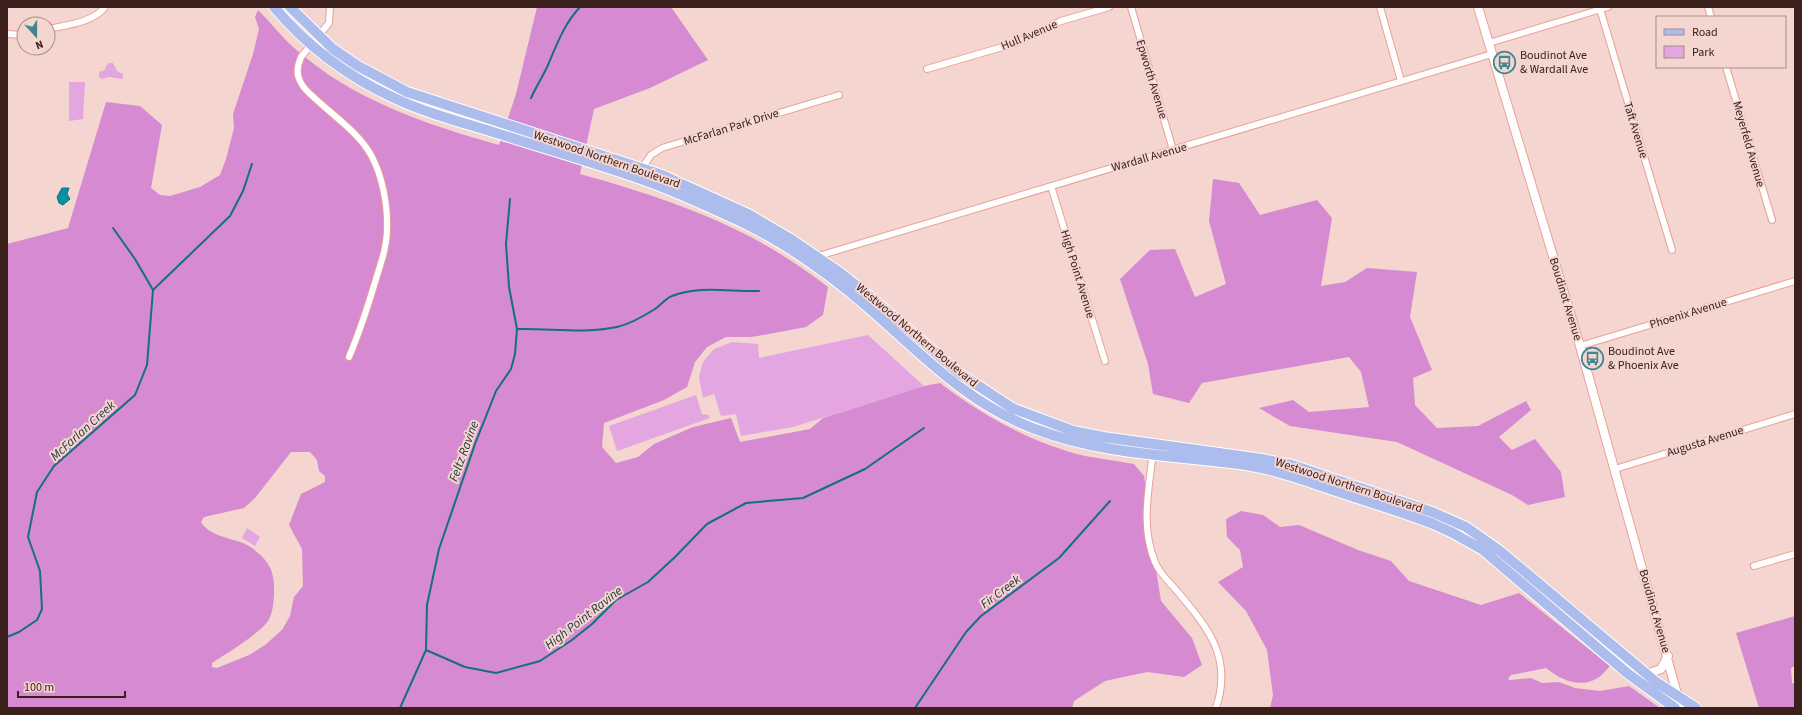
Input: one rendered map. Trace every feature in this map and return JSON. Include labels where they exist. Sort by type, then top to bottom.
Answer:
[{"type":"main road","name":"Westwood Northern Boulevard","points":[[274,7],[311,45],[353,76],[391,97],[415,107],[638,173],[662,175],[748,214],[817,256],[873,299],[959,374],[1012,408],[1072,430],[1103,437],[1262,458],[1292,465],[1432,512],[1466,527],[1500,551],[1647,674],[1696,708]]},
{"type":"main road","name":"Westwood Northern Boulevard","points":[[290,7],[333,49],[358,66],[407,92],[638,173],[677,193],[746,224],[806,260],[862,302],[944,376],[979,402],[1019,423],[1060,438],[1117,451],[1247,466],[1285,474],[1431,523],[1453,533],[1483,550],[1648,690],[1675,708]]},
{"type":"main road","points":[[1534,594],[1542,586]]},
{"type":"street","points":[[56,27],[89,19],[99,14],[105,7]]},
{"type":"street","points":[[330,7],[329,23],[298,64],[297,73],[301,83],[312,96],[355,134],[371,154],[381,184],[387,229],[379,269],[359,333],[349,357]]},
{"type":"street","name":"Hull Avenue","points":[[927,69],[1016,43],[1061,21],[1109,7]]},
{"type":"street","name":"Epworth Avenue","points":[[1132,7],[1173,150]]},
{"type":"street","points":[[1380,7],[1401,81]]},
{"type":"street","name":"Boudinot Avenue","points":[[1478,7],[1580,346],[1682,708]]},
{"type":"street","points":[[1489,43],[1608,7]]},
{"type":"street","name":"Taft Avenue","points":[[1600,9],[1672,250]]},
{"type":"street","name":"Wardall Avenue","points":[[806,260],[1492,54]]},
{"type":"street","name":"Meyerfeld Avenue","points":[[1726,68],[1772,220]]},
{"type":"street","name":"McFarlan Park Drive","points":[[638,173],[651,155],[662,148],[839,95]]},
{"type":"street","name":"High Point Avenue","points":[[1051,186],[1105,361]]},
{"type":"street","name":"Phoenix Avenue","points":[[1580,346],[1795,280]]},
{"type":"street","name":"Augusta Avenue","points":[[1615,469],[1795,414]]},
{"type":"street","points":[[1153,444],[1147,498],[1147,541],[1155,564],[1204,623],[1216,647],[1222,672],[1219,698],[1216,708]]},
{"type":"street","points":[[1754,566],[1795,554]]},
{"type":"street","points":[[1647,674],[1661,669],[1668,656]]},
{"type":"green space","points":[[109,63],[113,63],[117,71],[123,74],[123,79],[109,77],[102,79],[99,77],[99,72],[105,70]]},
{"type":"green space","points":[[69,82],[85,82],[83,119],[69,121]]},
{"type":"green space","points":[[868,335],[924,386],[793,427],[741,436],[736,414],[721,416],[714,394],[703,398],[699,377],[703,362],[714,349],[732,342],[758,344],[759,358]]},
{"type":"green space","points":[[696,395],[702,414],[709,415],[710,418],[617,451],[609,426]]},
{"type":"green space","points":[[247,528],[260,537],[255,546],[242,538]]},
{"type":"shaded area","points":[[537,7],[671,7],[708,60],[650,88],[594,109],[580,174],[676,204],[746,234],[798,265],[828,287],[823,315],[806,327],[752,337],[726,337],[707,347],[695,362],[687,387],[664,400],[604,423],[602,447],[616,463],[638,457],[654,444],[693,427],[731,418],[740,442],[810,429],[823,418],[924,386],[940,383],[991,417],[1046,444],[1085,456],[1134,464],[1144,476],[1147,498],[1146,524],[1161,601],[1192,638],[1202,665],[1184,677],[1147,672],[1105,681],[1074,701],[1072,708],[7,708],[7,244],[68,228],[106,102],[140,106],[162,125],[151,188],[160,195],[170,196],[200,187],[220,175],[234,128],[233,114],[253,54],[259,29],[255,17],[258,10],[293,47],[316,66],[340,82],[390,108],[417,119],[471,137],[499,145],[516,94]],"holes":[[[291,452],[310,452],[317,460],[319,471],[325,476],[325,482],[301,494],[289,525],[302,549],[303,586],[294,597],[290,616],[282,630],[265,645],[249,655],[217,668],[212,667],[212,663],[250,638],[268,621],[272,610],[274,581],[269,566],[255,550],[243,543],[214,533],[201,522],[204,517],[244,508],[255,498]]]},
{"type":"shaded area","points":[[1213,179],[1239,183],[1260,215],[1317,200],[1332,218],[1321,286],[1345,282],[1367,268],[1417,272],[1410,317],[1432,370],[1413,378],[1415,405],[1437,428],[1478,426],[1526,401],[1531,410],[1499,437],[1512,450],[1535,439],[1561,472],[1565,497],[1528,505],[1512,495],[1397,442],[1290,426],[1259,408],[1293,400],[1309,412],[1369,407],[1361,372],[1349,357],[1202,383],[1189,403],[1153,394],[1148,364],[1120,279],[1150,250],[1175,249],[1195,297],[1226,284],[1209,221]]},
{"type":"shaded area","points":[[1241,511],[1263,515],[1280,527],[1299,525],[1358,550],[1391,561],[1409,581],[1481,605],[1519,593],[1610,666],[1598,678],[1590,682],[1583,683],[1577,683],[1564,679],[1546,668],[1511,675],[1508,679],[1531,678],[1542,683],[1559,682],[1575,688],[1600,691],[1629,686],[1660,708],[1270,708],[1273,695],[1267,650],[1246,611],[1218,582],[1243,567],[1240,550],[1227,537],[1226,519]]},
{"type":"shaded area","points":[[1795,616],[1795,666],[1791,668],[1792,683],[1795,684],[1795,708],[1759,708],[1736,633]]},
{"type":"water","points":[[62,188],[69,188],[67,194],[70,199],[63,205],[59,203],[57,197]]},
{"type":"waterway","points":[[531,98],[565,27],[580,7]]},
{"type":"waterway","points":[[153,290],[230,216],[243,191],[252,164]]},
{"type":"waterway","name":"Feltz Ravine","points":[[400,708],[426,650],[427,605],[439,549],[475,444],[496,391],[511,369],[515,354],[517,329],[509,287],[506,244],[510,199]]},
{"type":"waterway","points":[[113,228],[135,259],[153,290]]},
{"type":"waterway","name":"McFarlan Creek","points":[[7,637],[19,632],[37,620],[42,609],[40,571],[28,537],[37,492],[54,466],[135,395],[147,365],[153,290]]},
{"type":"waterway","points":[[517,329],[605,329],[622,326],[632,322],[655,309],[670,297],[683,293],[704,290],[759,291]]},
{"type":"waterway","name":"High Point Ravine","points":[[426,650],[465,667],[496,673],[540,661],[572,640],[592,624],[616,600],[648,582],[707,524],[746,503],[803,498],[865,469],[924,428]]},
{"type":"waterway","name":"Fir Creek","points":[[915,708],[966,632],[981,616],[1059,558],[1110,501]]},
{"type":"place","name":"Boudinot Ave & Wardall Ave","points":[[1504,62]]},
{"type":"place","name":"Boudinot Ave & Phoenix Ave","points":[[1593,358]]}]
